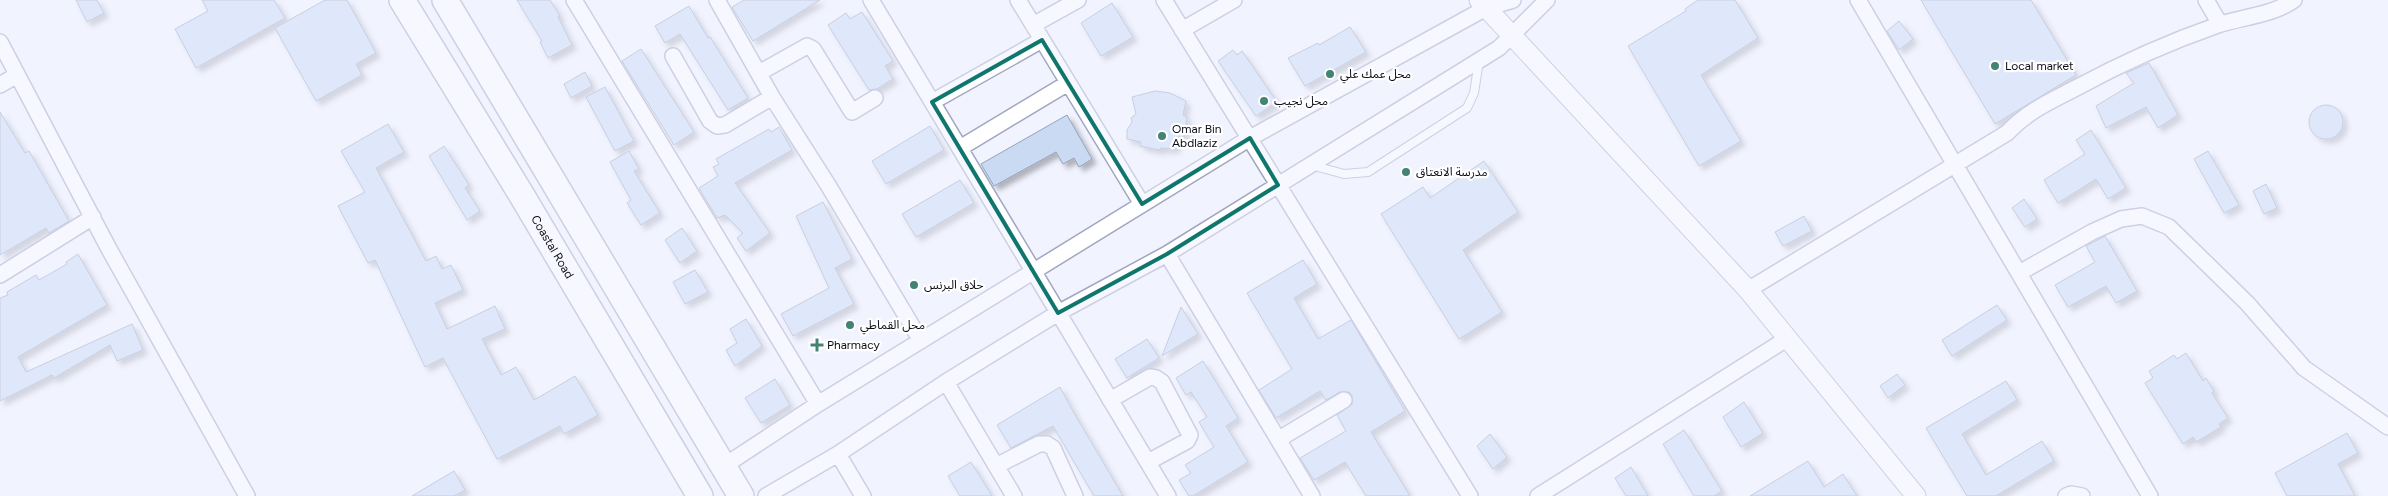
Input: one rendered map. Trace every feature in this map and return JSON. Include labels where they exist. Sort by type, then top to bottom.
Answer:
[{"type":"highway","name":"Coastal Road","points":[[402,0],[521,194],[700,496]]},
{"type":"highway","points":[[445,0],[741,496]]},
{"type":"street","points":[[574,0],[818,404]]},
{"type":"street","points":[[717,0],[772,98],[828,185],[921,341]]},
{"type":"street","points":[[871,0],[1168,496]]},
{"type":"street","points":[[1018,0],[1142,204]]},
{"type":"street","points":[[1033,24],[1078,0]]},
{"type":"street","points":[[1164,0],[1470,496]]},
{"type":"street","points":[[1182,30],[1234,0]]},
{"type":"street","points":[[724,466],[818,404],[1250,138],[1482,4],[1513,0]]},
{"type":"street","points":[[766,496],[838,454],[946,382],[1058,313],[1167,254],[1499,48],[1547,0]]},
{"type":"street","points":[[1858,0],[2150,496]]},
{"type":"street","points":[[2206,0],[2220,24]]},
{"type":"street","points":[[1748,290],[2007,133],[2023,117],[2068,92],[2134,58],[2220,24],[2260,14],[2294,0]]},
{"type":"street","points":[[1482,4],[1748,290],[1916,496]]},
{"type":"street","points":[[932,102],[1042,40]]},
{"type":"street","points":[[0,42],[93,217],[247,496]]},
{"type":"street","points":[[759,73],[807,46],[813,49],[852,112],[875,98]]},
{"type":"street","points":[[673,56],[710,121],[717,126],[725,125],[772,98]]},
{"type":"street","points":[[0,85],[17,75]]},
{"type":"street","points":[[960,148],[1068,83]]},
{"type":"street","points":[[2019,274],[2092,232],[2121,219],[2142,216],[2162,224],[2169,227],[2247,303],[2304,368],[2388,427]]},
{"type":"street","points":[[0,275],[93,217]]},
{"type":"street","points":[[1167,254],[1279,438],[1312,496]]},
{"type":"street","points":[[1538,496],[1788,338]]},
{"type":"street","points":[[1110,400],[1150,377],[1162,382],[1190,435],[1187,441],[1148,462]]},
{"type":"street","points":[[946,382],[1014,496]]},
{"type":"street","points":[[1279,438],[1344,400]]},
{"type":"street","points":[[996,466],[1039,444],[1046,444],[1053,448],[1075,496]]},
{"type":"street","points":[[838,454],[864,496]]},
{"type":"street","points":[[2066,496],[2071,494],[2082,496]]},
{"type":"lane","points":[[1311,165],[1344,174],[1368,172],[1467,108],[1472,101],[1478,61]]},
{"type":"highlighted area","points":[[1042,40],[1142,204],[1250,138],[1278,185],[1167,254],[1058,313],[932,102]]},
{"type":"building","points":[[76,0],[97,0],[104,13],[87,22]]},
{"type":"building","points":[[202,0],[274,0],[285,18],[196,68],[175,29],[208,11]]},
{"type":"building","points":[[325,0],[347,0],[376,53],[356,64],[362,75],[316,101],[275,28]]},
{"type":"building","points":[[517,0],[550,0],[560,16],[558,17],[572,45],[548,58],[540,42],[542,41]]},
{"type":"building","points":[[744,0],[820,0],[753,41],[732,7]]},
{"type":"building","points":[[1698,0],[1735,0],[1758,38],[1701,75],[1741,141],[1699,166],[1628,46],[1686,11],[1685,9]]},
{"type":"building","points":[[1921,0],[2031,0],[2076,75],[1995,124]]},
{"type":"building","points":[[1112,3],[1133,37],[1101,56],[1081,23]]},
{"type":"building","points":[[689,6],[748,98],[728,110],[680,34],[665,43],[655,26]]},
{"type":"building","points":[[862,12],[893,61],[885,66],[893,79],[877,89],[869,90],[828,25],[846,13],[850,19]]},
{"type":"building","points":[[1899,21],[1913,39],[1899,50],[1887,31]]},
{"type":"building","points":[[1350,27],[1366,52],[1305,86],[1288,58],[1318,43],[1319,45]]},
{"type":"building","points":[[641,49],[694,132],[674,145],[622,61]]},
{"type":"building","points":[[1233,50],[1237,55],[1242,51],[1277,102],[1256,116],[1218,61]]},
{"type":"building","points":[[2149,63],[2178,115],[2158,128],[2146,107],[2106,128],[2096,106],[2134,83],[2126,73]]},
{"type":"building","points":[[585,72],[592,86],[571,98],[564,84]]},
{"type":"building","points":[[605,87],[634,141],[615,151],[586,97]]},
{"type":"building","points":[[1155,91],[1170,93],[1186,101],[1183,115],[1187,117],[1184,137],[1176,137],[1175,149],[1161,148],[1159,150],[1140,146],[1141,142],[1127,139],[1127,130],[1132,122],[1131,118],[1136,114],[1132,97]]},
{"type":"building","points":[[2326,105],[2333,106],[2338,110],[2342,115],[2342,129],[2338,134],[2333,138],[2326,139],[2319,138],[2314,134],[2310,129],[2309,122],[2310,115],[2314,110],[2319,106]]},
{"type":"building","points":[[0,112],[25,153],[29,151],[69,221],[49,233],[46,228],[0,255]]},
{"type":"building","points":[[1067,115],[1092,159],[1079,167],[1074,158],[1063,164],[1056,152],[994,186],[981,164]]},
{"type":"building","points":[[388,124],[404,152],[376,168],[426,261],[436,256],[442,269],[451,265],[463,290],[435,303],[447,329],[495,306],[505,329],[482,339],[501,375],[516,367],[534,400],[575,376],[598,415],[564,434],[560,426],[497,459],[443,358],[425,367],[375,260],[368,263],[338,206],[365,192],[341,151]]},
{"type":"building","points":[[930,126],[944,150],[886,184],[872,161]]},
{"type":"building","points":[[779,127],[792,150],[735,183],[770,233],[746,251],[737,238],[743,233],[725,215],[717,218],[699,188],[718,176],[713,167],[719,164],[716,159],[769,129],[771,132]]},
{"type":"building","points":[[2091,130],[2126,188],[2108,199],[2096,179],[2058,203],[2044,180],[2085,154],[2076,140]]},
{"type":"building","points":[[444,146],[469,185],[465,188],[480,211],[467,220],[429,156]]},
{"type":"building","points":[[629,151],[639,169],[634,171],[660,213],[641,225],[627,203],[631,200],[610,162]]},
{"type":"building","points":[[2208,151],[2239,205],[2224,213],[2194,159]]},
{"type":"building","points":[[1484,161],[1518,212],[1463,250],[1502,312],[1459,339],[1381,214],[1423,187],[1430,198]]},
{"type":"building","points":[[960,180],[974,203],[916,237],[902,214]]},
{"type":"building","points":[[2266,184],[2277,208],[2264,214],[2253,191]]},
{"type":"building","points":[[2024,199],[2037,219],[2025,227],[2012,208]]},
{"type":"building","points":[[823,202],[852,259],[835,268],[854,304],[793,336],[781,314],[829,288],[796,216]]},
{"type":"building","points":[[1804,216],[1812,231],[1783,246],[1775,232]]},
{"type":"building","points":[[682,228],[697,251],[680,263],[665,240]]},
{"type":"building","points":[[2105,236],[2137,291],[2116,303],[2106,286],[2068,307],[2055,285],[2095,262],[2086,246]]},
{"type":"building","points":[[78,254],[107,305],[18,357],[26,372],[132,324],[143,350],[117,361],[110,345],[54,378],[52,375],[0,401],[0,298],[8,295],[7,292],[36,275],[39,280],[67,264],[66,262]]},
{"type":"building","points":[[1303,260],[1317,284],[1294,298],[1318,339],[1351,320],[1405,411],[1371,432],[1410,496],[1366,496],[1345,462],[1314,480],[1300,458],[1346,431],[1337,415],[1352,404],[1352,396],[1349,392],[1340,392],[1326,400],[1320,391],[1276,418],[1259,390],[1292,369],[1247,293]]},
{"type":"building","points":[[695,270],[708,292],[685,304],[673,282]]},
{"type":"building","points":[[1997,305],[2007,320],[1952,356],[1942,340]]},
{"type":"building","points":[[1181,307],[1198,334],[1162,356]]},
{"type":"building","points":[[746,319],[762,346],[735,366],[726,350],[737,343],[730,329]]},
{"type":"building","points":[[1147,339],[1159,358],[1127,378],[1115,359]]},
{"type":"building","points":[[2186,353],[2203,381],[2206,378],[2214,391],[2212,393],[2228,418],[2219,424],[2221,427],[2196,442],[2193,437],[2183,444],[2145,383],[2153,378],[2149,371],[2174,355],[2177,359]]},
{"type":"building","points":[[1203,361],[1238,418],[1226,426],[1248,462],[1193,496],[1189,496],[1179,480],[1191,473],[1185,465],[1214,447],[1199,422],[1207,417],[1191,392],[1186,395],[1176,378]]},
{"type":"building","points":[[1897,374],[1905,385],[1888,398],[1880,386]]},
{"type":"building","points":[[775,379],[790,405],[761,423],[745,398]]},
{"type":"building","points":[[2006,381],[2017,400],[1962,434],[1986,475],[2042,441],[2054,461],[1996,496],[1967,496],[1926,428]]},
{"type":"building","points":[[1060,387],[1123,496],[1094,496],[1053,426],[1011,448],[997,425]]},
{"type":"building","points":[[1744,402],[1763,433],[1741,447],[1723,417]]},
{"type":"building","points":[[1684,430],[1722,491],[1714,496],[1694,496],[1663,444]]},
{"type":"building","points":[[2347,433],[2358,453],[2338,464],[2355,496],[2287,496],[2275,473]]},
{"type":"building","points":[[1490,434],[1507,457],[1493,469],[1477,446]]},
{"type":"building","points":[[1808,461],[1824,487],[1843,474],[1857,496],[1750,496]]},
{"type":"building","points":[[971,462],[992,496],[960,496],[948,476]]},
{"type":"building","points":[[1631,467],[1648,496],[1626,496],[1615,478]]},
{"type":"building","points":[[454,471],[465,490],[454,496],[412,496]]},
{"type":"place","name":"Local market","points":[[1995,66]]},
{"type":"place","name":"محل عمك علي","points":[[1330,74]]},
{"type":"place","name":"محل نجيب","points":[[1264,101]]},
{"type":"place","name":"Omar Bin Abdlaziz","points":[[1162,136]]},
{"type":"place","name":"مدرسة الانعتاق","points":[[1406,172]]},
{"type":"place","name":"حلاق البرنس","points":[[914,285]]},
{"type":"place","name":"محل القماطي","points":[[850,325]]},
{"type":"place","name":"Pharmacy","points":[[817,345]]}]
